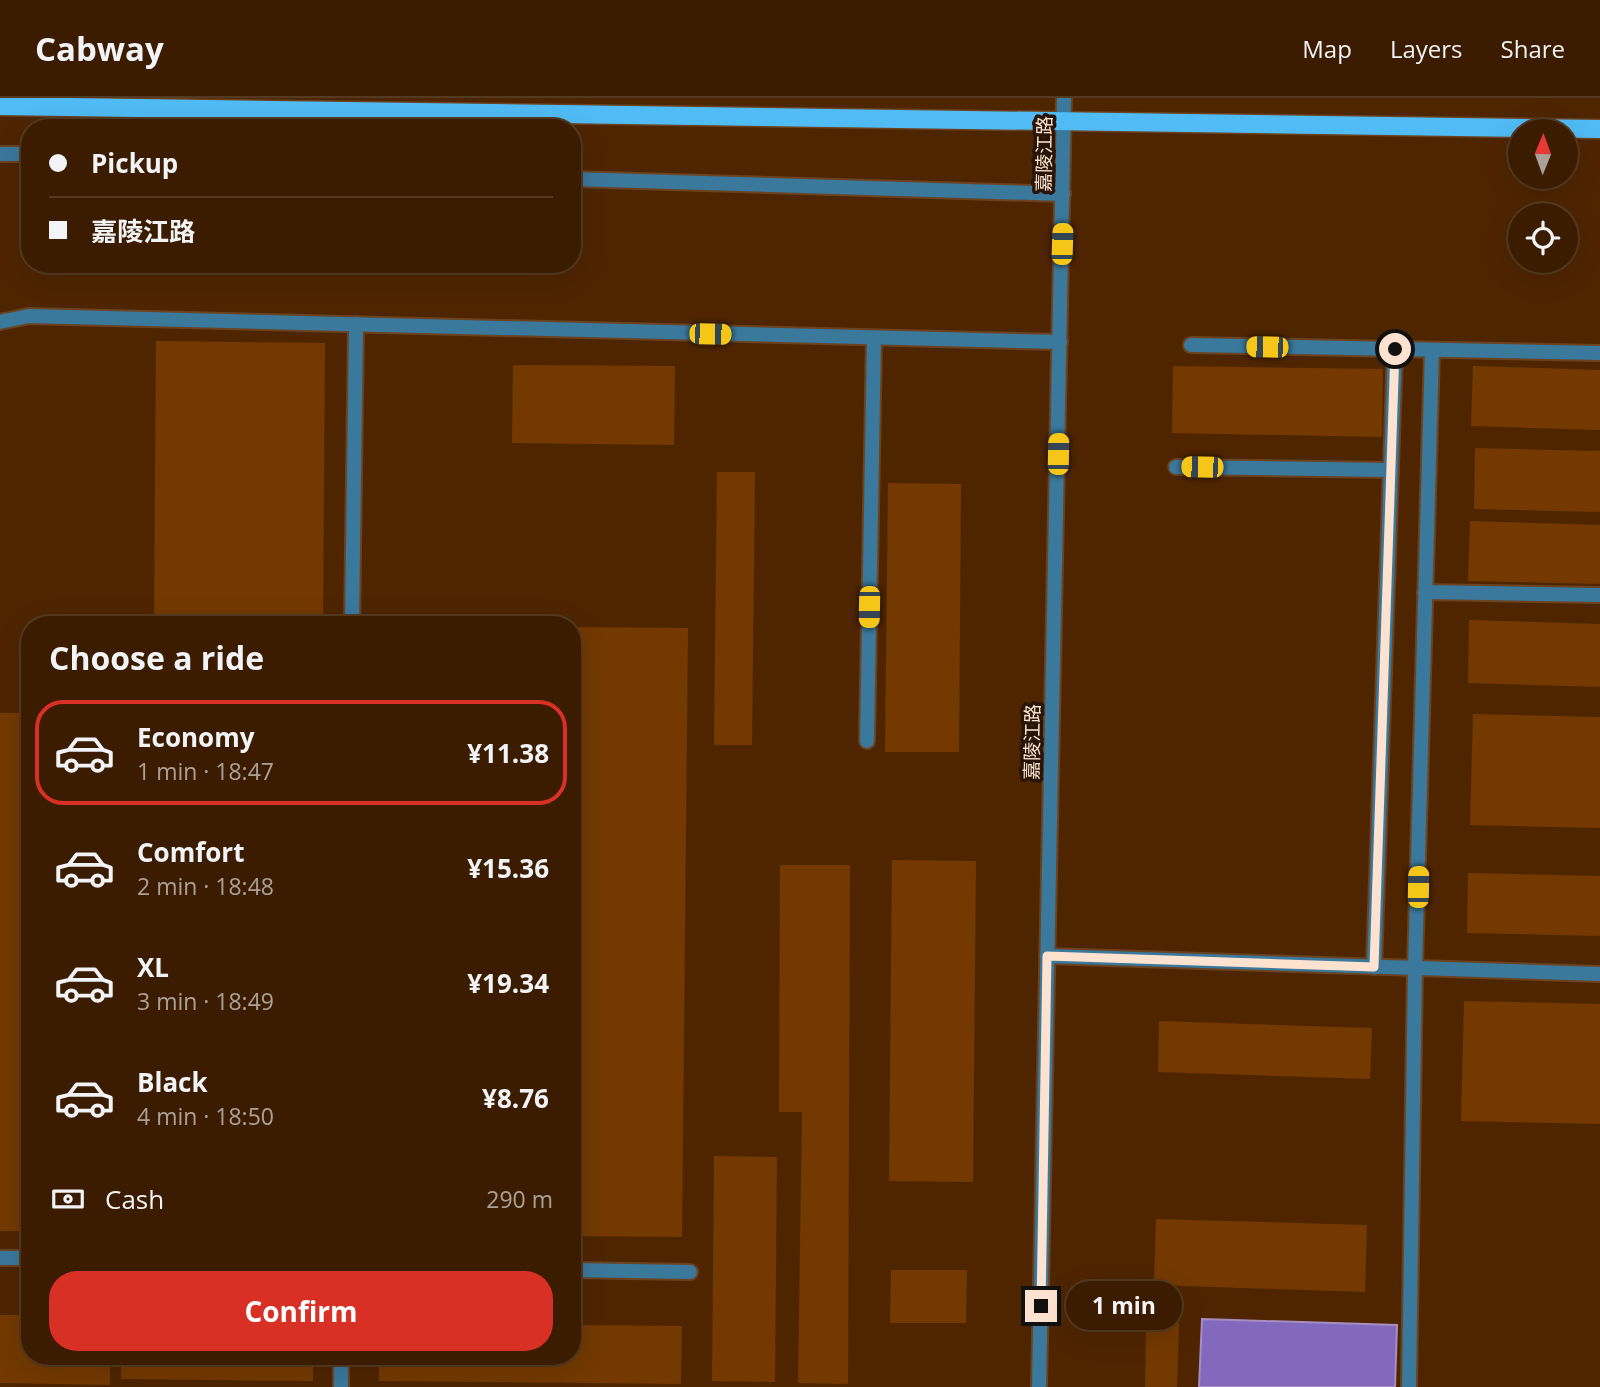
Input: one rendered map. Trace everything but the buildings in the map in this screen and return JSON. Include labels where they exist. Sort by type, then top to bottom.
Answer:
[{"type":"main road","points":[[0,106],[1600,129]]},
{"type":"street","name":"嘉陵江路","points":[[1040,1387],[1064,98]]},
{"type":"street","points":[[0,154],[21,154]]},
{"type":"street","points":[[581,179],[1063,194]]},
{"type":"street","points":[[0,322],[29,316],[1060,342]]},
{"type":"street","points":[[352,616],[356,324]]},
{"type":"street","points":[[867,741],[874,338]]},
{"type":"street","points":[[1191,345],[1600,353]]},
{"type":"street","points":[[1374,967],[1395,349]]},
{"type":"street","points":[[1409,1387],[1415,968],[1432,350]]},
{"type":"street","points":[[1175,467],[1391,470]]},
{"type":"street","points":[[1425,592],[1600,595]]},
{"type":"street","points":[[1047,956],[1600,974]]},
{"type":"street","points":[[0,1258],[21,1258]]},
{"type":"street","points":[[581,1270],[690,1272]]},
{"type":"street","points":[[341,1365],[341,1387]]},
{"type":"shaded area","points":[[1202,1319],[1397,1325],[1395,1387],[1199,1387]]},
{"type":"route","points":[[1041,1306],[1047,956],[1374,967],[1395,349]]}]
